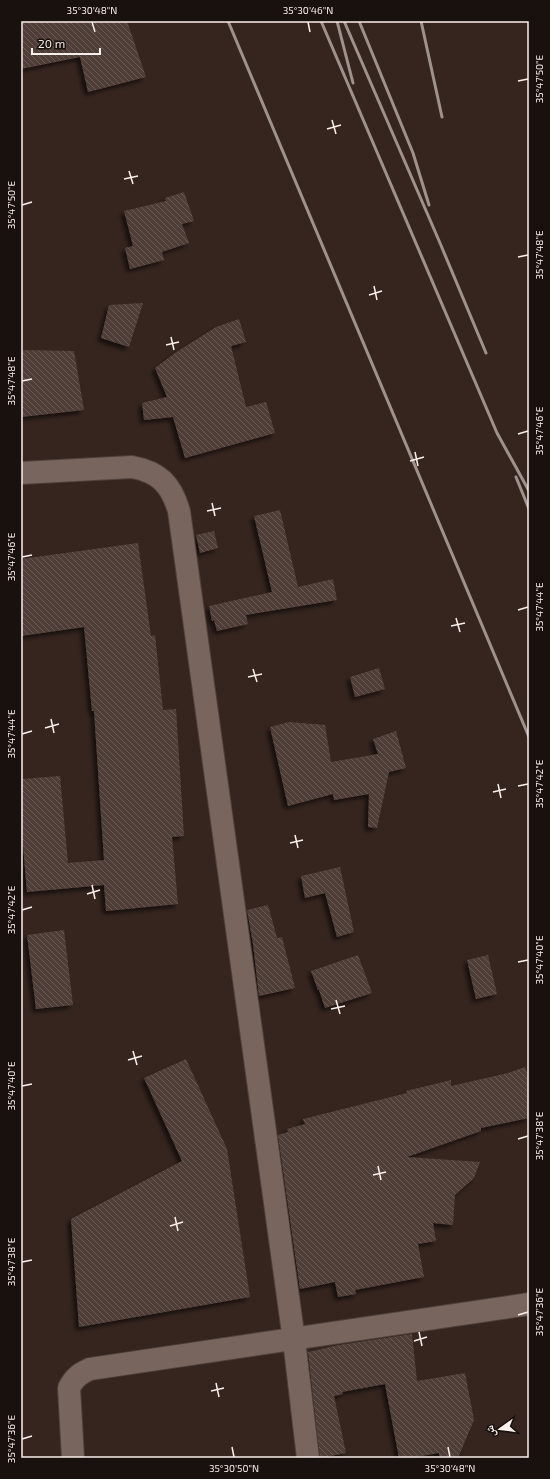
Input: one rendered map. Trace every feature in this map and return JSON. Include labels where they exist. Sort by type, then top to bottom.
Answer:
[{"type":"street","points":[[21,473],[132,467],[143,469],[158,477],[170,489],[176,499],[179,511],[294,1340],[308,1458]]},
{"type":"street","points":[[73,1458],[69,1388],[73,1380],[80,1374],[90,1370],[529,1304]]},
{"type":"building","points":[[21,21],[127,21],[146,77],[88,92],[80,57],[21,69]]},
{"type":"building","points":[[184,192],[194,221],[182,224],[189,243],[162,252],[164,260],[130,269],[125,248],[133,246],[124,211],[166,201],[165,198]]},
{"type":"building","points":[[143,303],[129,347],[101,338],[109,305]]},
{"type":"building","points":[[239,319],[246,342],[231,346],[246,407],[266,402],[275,433],[185,458],[173,417],[144,420],[142,403],[167,397],[155,368],[175,353],[216,327]]},
{"type":"building","points":[[21,350],[74,351],[84,410],[21,417]]},
{"type":"building","points":[[280,510],[298,587],[333,579],[337,600],[246,615],[248,624],[217,631],[214,620],[212,621],[209,606],[272,592],[254,516]]},
{"type":"building","points":[[214,531],[218,548],[200,553],[196,535]]},
{"type":"building","points":[[138,543],[151,636],[155,635],[163,710],[176,709],[184,836],[172,837],[178,904],[106,911],[104,885],[27,892],[21,821],[21,779],[60,776],[68,863],[104,860],[94,711],[92,711],[84,627],[21,636],[21,559]]},
{"type":"building","points":[[379,668],[385,689],[355,697],[350,677]]},
{"type":"building","points":[[289,722],[325,725],[331,762],[378,754],[373,739],[396,731],[406,768],[389,772],[377,828],[368,827],[369,794],[334,800],[333,794],[288,806],[270,727]]},
{"type":"building","points":[[340,867],[354,932],[337,937],[325,893],[305,898],[301,876]]},
{"type":"building","points":[[268,905],[277,938],[282,937],[295,988],[259,996],[253,944],[247,910]]},
{"type":"building","points":[[64,930],[73,1005],[36,1009],[27,935]]},
{"type":"building","points":[[358,955],[372,993],[325,1008],[311,971]]},
{"type":"building","points":[[488,955],[497,994],[476,999],[467,960]]},
{"type":"building","points":[[186,1059],[227,1149],[250,1297],[79,1327],[71,1219],[182,1161],[144,1078]]},
{"type":"building","points":[[525,1067],[529,1080],[529,1118],[481,1128],[481,1131],[407,1157],[480,1162],[474,1178],[455,1195],[453,1225],[433,1223],[436,1241],[418,1244],[424,1277],[355,1290],[356,1294],[338,1297],[335,1282],[300,1289],[278,1135],[288,1132],[287,1129],[305,1124],[303,1119],[407,1093],[406,1091],[451,1080],[451,1086],[508,1073]]},
{"type":"building","points":[[412,1334],[417,1381],[465,1373],[474,1420],[458,1458],[439,1458],[439,1453],[409,1458],[399,1458],[385,1384],[342,1392],[343,1394],[334,1396],[346,1453],[320,1458],[308,1352],[339,1345]]},
{"type":"railway","points":[[228,21],[529,737]]},
{"type":"railway","points":[[321,21],[497,433],[529,491]]},
{"type":"railway","points":[[337,21],[353,83]]},
{"type":"railway","points":[[344,21],[486,353]]},
{"type":"railway","points":[[359,21],[413,153],[429,205]]},
{"type":"railway","points":[[421,21],[442,117]]},
{"type":"railway","points":[[516,477],[529,509]]}]
